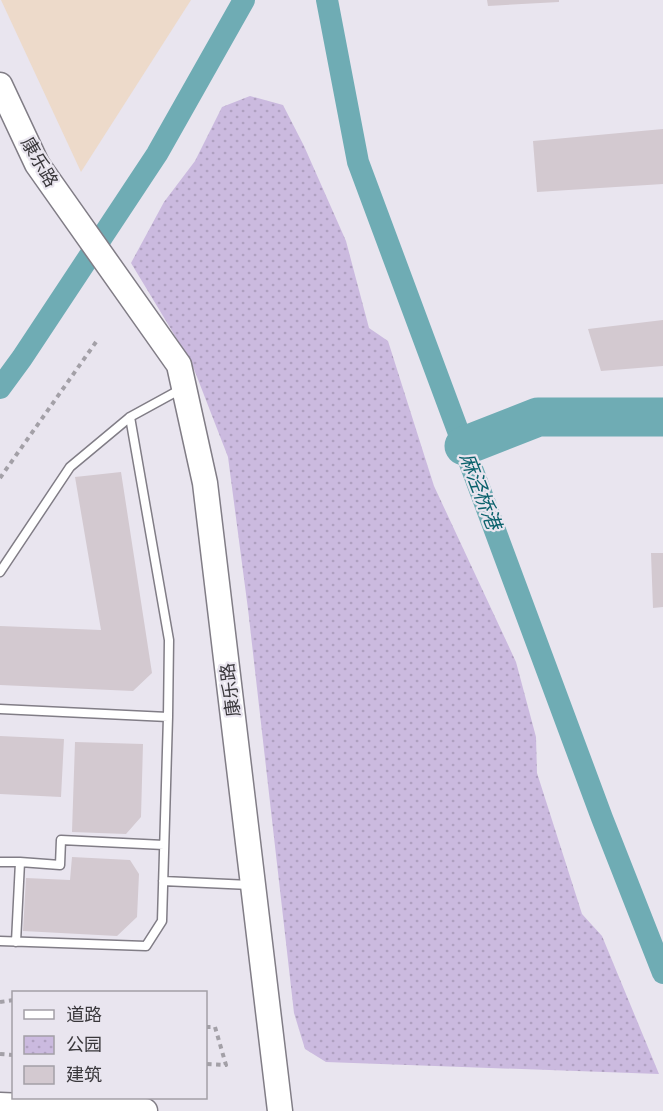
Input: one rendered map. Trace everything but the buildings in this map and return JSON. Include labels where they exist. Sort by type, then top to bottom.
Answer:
[{"type":"street","name":"康乐路","points":[[0,85],[37,164],[178,365],[205,483],[280,1111]]},
{"type":"street","points":[[0,1105],[145,1111]]},
{"type":"lane","points":[[0,572],[70,467],[130,417],[183,388]]},
{"type":"lane","points":[[0,941],[146,946],[162,921],[169,640],[130,417]]},
{"type":"lane","points":[[0,709],[168,717]]},
{"type":"lane","points":[[0,862],[60,865],[61,840],[164,845]]},
{"type":"lane","points":[[16,942],[20,862]]},
{"type":"lane","points":[[163,881],[253,885]]},
{"type":"path","points":[[0,478],[96,342]]},
{"type":"path","points":[[207,1027],[215,1027],[226,1065],[207,1064]]},
{"type":"shaded area","points":[[1,0],[191,0],[81,172]]},
{"type":"green space","points":[[250,96],[283,105],[304,146],[346,241],[369,328],[388,341],[434,486],[516,662],[536,737],[537,773],[582,914],[602,936],[659,1074],[326,1062],[305,1049],[294,1013],[248,609],[228,457],[192,364],[131,263],[164,202],[195,161],[222,107]]},
{"type":"waterway","points":[[0,388],[157,154],[244,0]]},
{"type":"waterway","name":"麻泾桥港","points":[[327,0],[358,162],[602,818],[663,973]]},
{"type":"waterway","points":[[464,446],[538,417],[663,417]]}]
